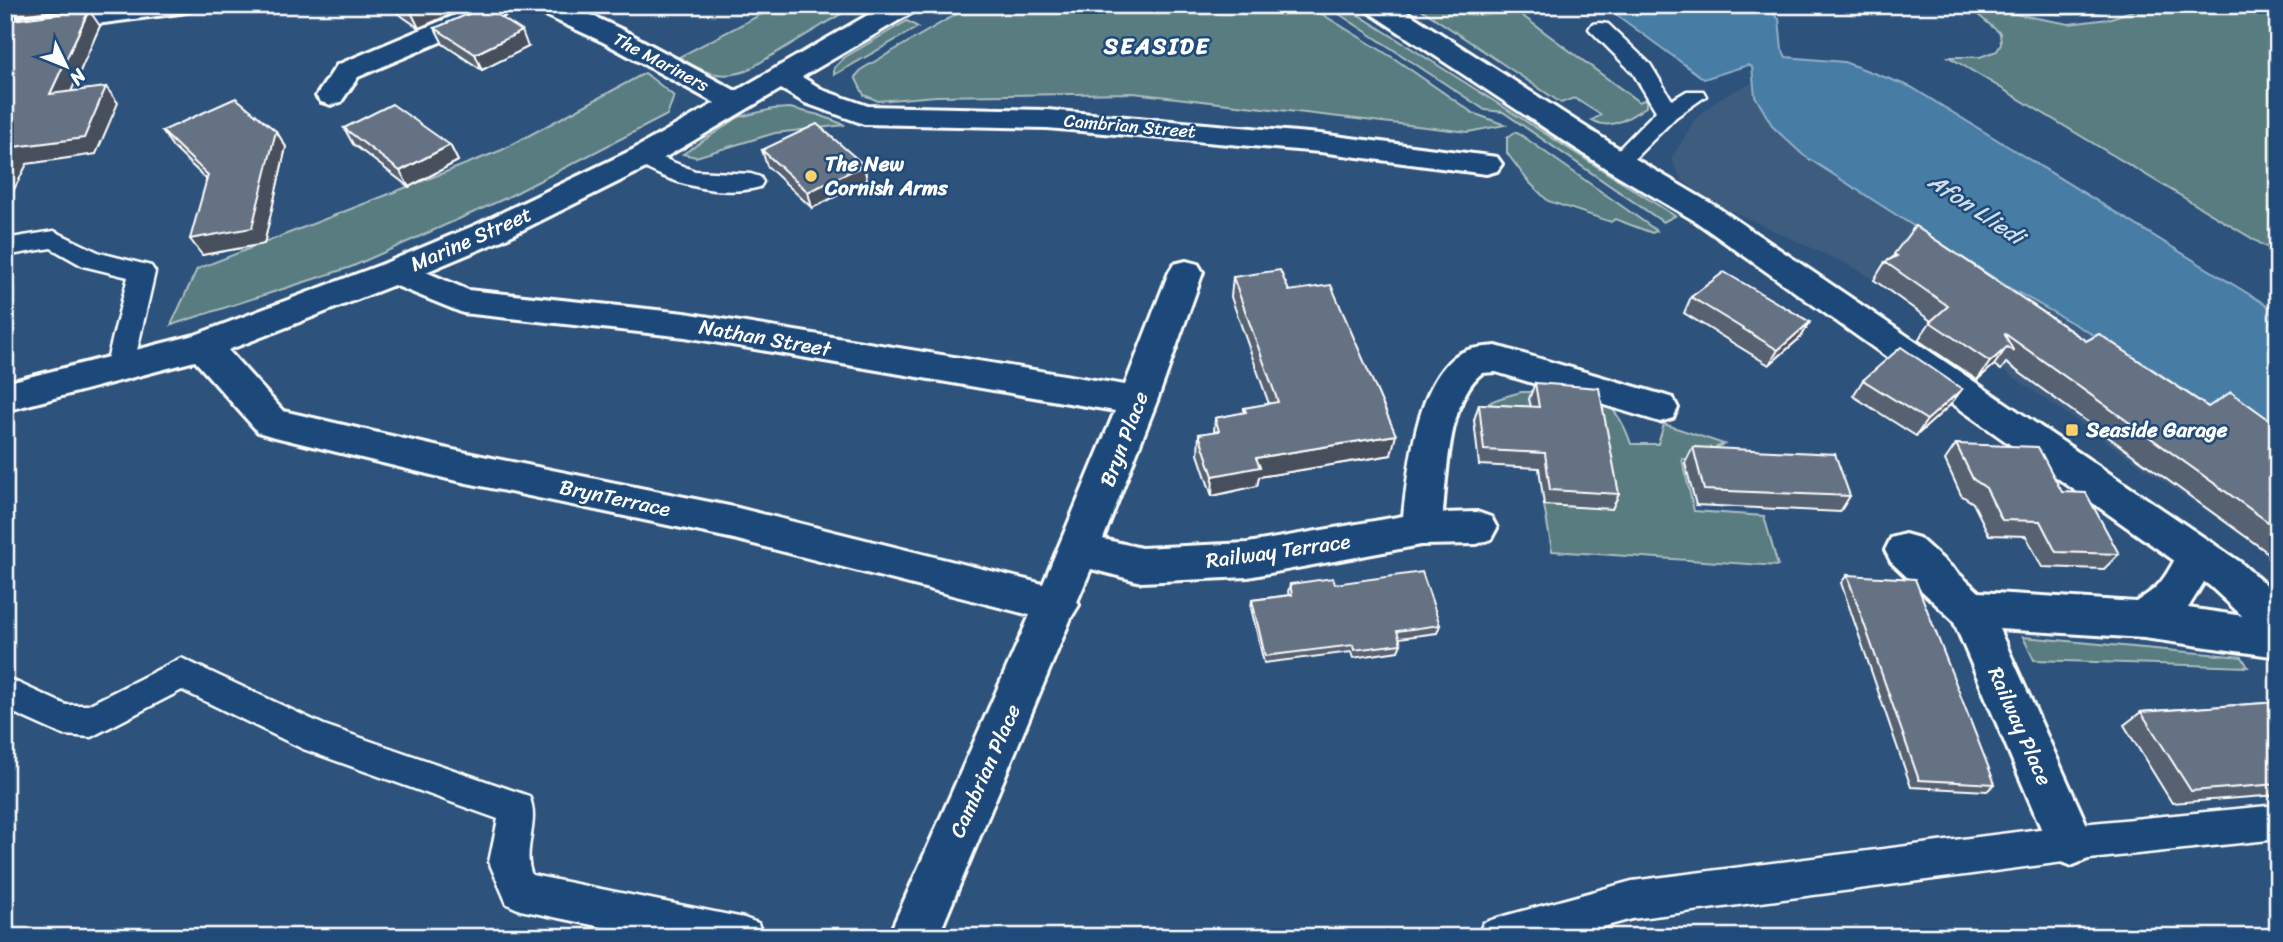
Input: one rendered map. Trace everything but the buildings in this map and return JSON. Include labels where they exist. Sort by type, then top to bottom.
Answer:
[{"type":"street","points":[[5,28],[180,5]]},
{"type":"street","points":[[331,96],[347,71],[503,5]]},
{"type":"street","name":"The Mariners","points":[[546,5],[613,36],[737,103]]},
{"type":"street","name":"Marine Street","points":[[5,397],[203,346],[395,272],[543,208],[643,157],[905,5]]},
{"type":"street","points":[[1377,5],[1618,162],[1706,214],[2213,565],[2278,622]]},
{"type":"street","name":"Cambrian Street","points":[[781,77],[815,97],[864,115],[1047,119],[1320,143],[1486,164]]},
{"type":"street","name":"Nathan Street","points":[[395,272],[463,301],[685,325],[1139,401]]},
{"type":"street","name":"Bryn Place","points":[[1058,605],[1139,401],[1186,272]]},
{"type":"street","name":"BrynTerrace","points":[[203,346],[271,422],[448,464],[734,523],[1058,605]]},
{"type":"street","points":[[1421,529],[1428,468],[1441,405],[1466,367],[1472,363],[1496,359],[1660,408]]},
{"type":"street","name":"Railway Terrace","points":[[1080,550],[1140,565],[1248,560],[1421,529],[1476,528]]},
{"type":"street","name":"Railway Place","points":[[1905,550],[1969,609],[2071,843]]},
{"type":"street","points":[[2213,565],[2278,594]]},
{"type":"street","points":[[2144,620],[2213,565]]},
{"type":"street","name":"Cambrian Place","points":[[913,937],[1058,605]]},
{"type":"street","points":[[1969,609],[2144,620],[2278,639]]},
{"type":"lane","points":[[1600,29],[1642,69],[1668,111]]},
{"type":"lane","points":[[1618,162],[1668,111],[1695,96]]},
{"type":"lane","points":[[643,157],[663,170],[693,179],[751,182]]},
{"type":"lane","points":[[5,248],[54,239],[92,260],[142,272],[119,368]]},
{"type":"lane","points":[[5,692],[63,720],[91,721],[181,673],[315,738],[516,808],[516,827],[508,862],[520,891],[744,937]]},
{"type":"lane","points":[[1497,937],[1632,900],[2071,843],[2278,822]]},
{"type":"shaded area","points":[[1754,82],[1755,96],[1772,127],[1803,155],[2010,288],[2147,365],[2213,410],[2278,448],[2278,561],[1861,271],[1712,202],[1682,180],[1671,159],[1695,119],[1720,98]]},
{"type":"green space","points":[[779,5],[856,5],[737,74],[711,73],[679,57]]},
{"type":"green space","points":[[972,5],[1307,5],[1395,59],[1473,113],[1505,125],[1468,132],[1133,93],[936,96],[878,101],[864,95],[855,77],[862,69]]},
{"type":"green space","points":[[1343,5],[1675,216],[1663,222],[1503,112],[1485,110],[1330,8]]},
{"type":"green space","points":[[1415,5],[1508,5],[1639,102],[1646,99],[1646,107],[1613,124],[1592,120],[1601,115],[1574,98],[1561,103]]},
{"type":"green space","points":[[1966,5],[2069,24],[2108,19],[2135,10],[2125,5],[2255,5],[2278,13],[2278,254],[1949,57],[1980,57],[1997,51],[2001,44],[2000,33]]},
{"type":"green space","points":[[2000,5],[2100,5],[2110,9],[2082,14],[2055,14]]},
{"type":"green space","points":[[907,21],[918,27],[834,75],[834,68],[845,57]]},
{"type":"green space","points":[[645,73],[674,96],[667,115],[506,198],[351,267],[171,325],[197,269],[502,150]]},
{"type":"green space","points":[[790,108],[845,125],[775,133],[696,157],[683,154],[739,117]]},
{"type":"green space","points":[[1515,132],[1657,231],[1652,233],[1615,219],[1611,222],[1548,201],[1528,181],[1507,153],[1507,138]]},
{"type":"green space","points":[[1521,392],[1590,395],[1613,410],[1623,424],[1631,444],[1658,444],[1664,424],[1724,444],[1689,459],[1682,459],[1694,511],[1764,516],[1778,566],[1552,551],[1544,505],[1612,508],[1530,399],[1534,423],[1474,420],[1481,408],[1487,404]]},
{"type":"green space","points":[[2023,637],[2242,657],[2248,667],[2034,660]]},
{"type":"water","name":"Afon Lliedi","points":[[1603,5],[1764,5],[1779,19],[1782,49],[1786,57],[1844,62],[1911,87],[2278,312],[2278,448],[2213,410],[2147,365],[2010,288],[1803,155],[1773,127],[1755,96],[1752,67],[1748,65],[1704,79]]},
{"type":"place","name":"The New Cornish Arms","points":[[811,176]]},
{"type":"place","name":"Seaside Garage","points":[[2072,430]]},
{"type":"district","name":"SEASIDE","points":[[1157,46]]}]
